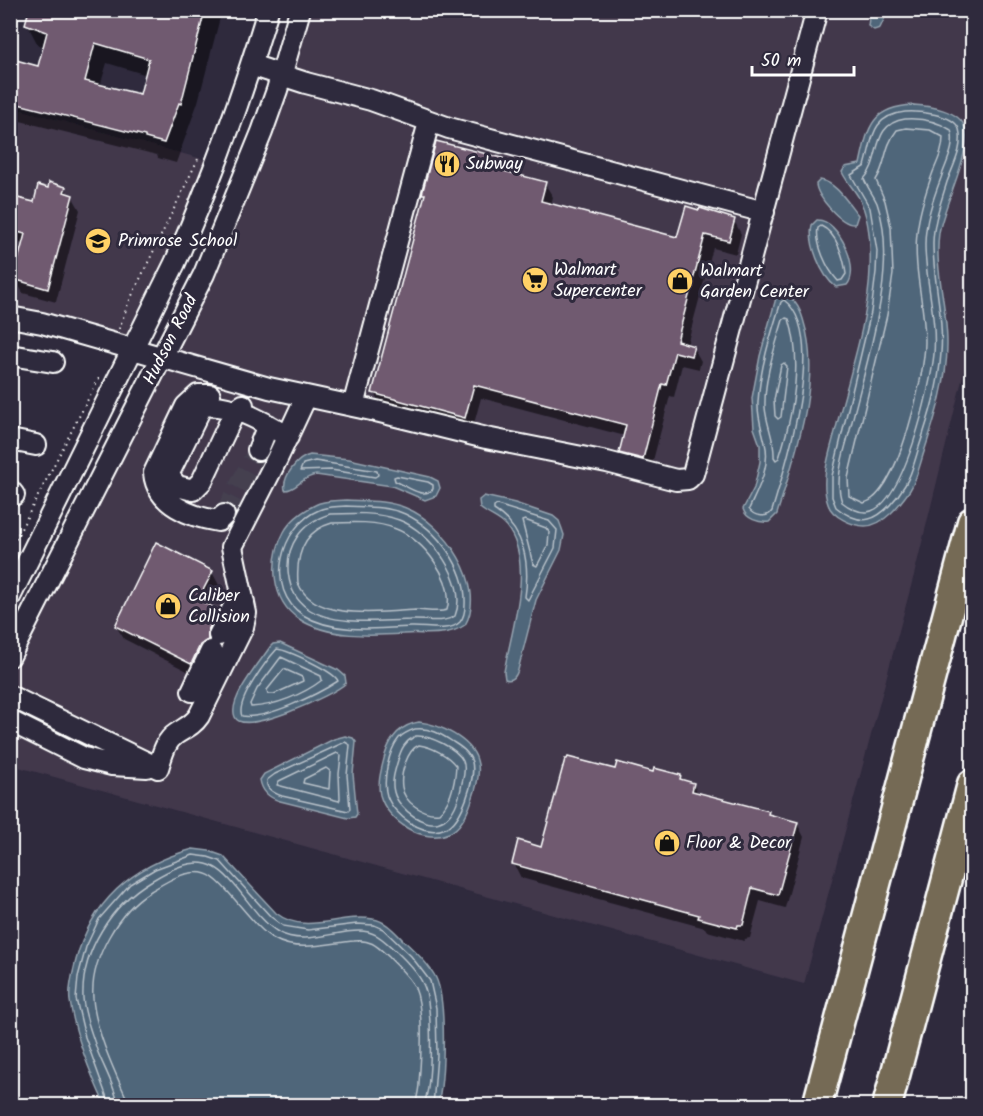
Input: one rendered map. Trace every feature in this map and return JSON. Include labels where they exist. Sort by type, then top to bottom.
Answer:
[{"type":"highway","points":[[817,1106],[972,522]]},
{"type":"highway","points":[[887,1106],[972,784]]},
{"type":"street","name":"Hudson Road","points":[[10,597],[195,219],[231,126],[268,10]]},
{"type":"street","name":"Hudson Road","points":[[10,656],[204,274],[262,132],[300,10]]},
{"type":"street","points":[[10,317],[42,323],[233,379],[306,397],[486,438],[607,462],[676,480],[688,479],[694,471],[817,10]]},
{"type":"street","points":[[251,65],[371,100],[429,122],[764,212]]},
{"type":"street","points":[[353,406],[429,122]]},
{"type":"street","points":[[10,355],[53,362]]},
{"type":"street","points":[[224,515],[218,521],[201,518],[177,508],[155,485],[154,473],[186,406],[198,395],[214,395],[236,413],[291,431]]},
{"type":"street","points":[[158,768],[171,738],[191,725],[202,711],[243,627],[246,618],[244,602],[232,547],[306,397]]},
{"type":"street","points":[[236,413],[240,421],[252,424],[263,435],[291,431]]},
{"type":"street","points":[[10,440],[36,445]]},
{"type":"street","points":[[192,691],[233,608],[244,602]]},
{"type":"street","points":[[10,696],[158,768]]},
{"type":"street","points":[[10,721],[92,760],[112,765],[158,768]]},
{"type":"path","points":[[122,318],[203,149]]},
{"type":"path","points":[[10,550],[96,381],[102,374]]},
{"type":"shaded area","points":[[300,11],[972,11],[972,339],[914,575],[804,984],[11,765],[10,656],[163,357]]},
{"type":"shaded area","name":"Primrose School","points":[[11,107],[217,163],[133,349],[11,317]]},
{"type":"water","points":[[870,10],[891,11],[886,15],[880,28],[874,30],[868,26]]},
{"type":"water","points":[[914,105],[951,113],[962,122],[965,128],[965,150],[939,233],[938,261],[947,332],[945,373],[936,413],[912,486],[896,508],[885,518],[872,525],[860,526],[843,520],[830,509],[825,484],[829,454],[862,327],[869,288],[870,242],[866,215],[859,198],[842,172],[845,167],[860,164],[869,130],[880,115],[889,110]]},
{"type":"water","points":[[820,180],[831,185],[846,199],[858,215],[855,224],[843,220],[820,196],[816,184]]},
{"type":"water","points":[[817,220],[833,228],[846,246],[851,268],[851,278],[847,285],[836,287],[830,282],[817,259],[811,232],[812,225]]},
{"type":"water","points":[[784,294],[796,304],[803,319],[810,367],[808,392],[798,442],[777,514],[769,522],[761,522],[750,518],[743,509],[754,488],[760,462],[760,445],[754,428],[752,398],[760,356],[776,298]]},
{"type":"water","points":[[310,455],[349,459],[430,477],[438,481],[440,488],[436,496],[425,500],[392,486],[316,475],[285,490],[288,474],[300,460]]},
{"type":"water","points":[[484,496],[515,503],[553,516],[559,521],[564,535],[561,550],[536,600],[517,672],[510,680],[505,679],[504,672],[519,597],[519,558],[515,541],[506,526],[480,508],[479,500]]},
{"type":"water","points":[[346,500],[376,501],[399,505],[420,516],[434,527],[458,557],[466,574],[471,592],[471,609],[465,625],[450,632],[435,634],[336,633],[310,625],[290,611],[283,602],[275,579],[276,555],[284,532],[297,517],[318,503]]},
{"type":"water","points":[[280,643],[338,670],[345,676],[346,683],[325,696],[289,712],[254,722],[242,722],[235,717],[234,710],[240,691],[270,647]]},
{"type":"water","points":[[419,722],[445,729],[461,739],[474,752],[478,765],[476,786],[466,814],[453,831],[439,836],[418,833],[398,822],[384,805],[380,795],[380,775],[390,743],[401,729]]},
{"type":"water","points":[[345,736],[353,738],[356,742],[353,774],[357,814],[355,817],[348,818],[280,801],[264,791],[260,780],[264,774],[334,739]]},
{"type":"water","points":[[193,849],[223,856],[276,913],[287,920],[311,923],[361,918],[378,920],[389,927],[421,957],[436,978],[442,1004],[443,1060],[438,1105],[105,1105],[75,1028],[70,1001],[71,981],[83,939],[104,903],[118,888],[134,875],[152,865]]},
{"type":"building","points":[[29,10],[205,10],[181,104],[179,103],[164,143],[145,138],[145,136],[10,102],[10,75],[13,65],[16,60],[38,66],[47,32],[25,24]],"holes":[[[95,43],[149,59],[140,94],[85,81]]]},
{"type":"building","name":"Walmart Supercenter","points":[[436,141],[503,158],[500,170],[546,182],[541,201],[677,237],[686,206],[735,219],[729,241],[705,235],[677,341],[694,346],[691,356],[675,352],[666,385],[662,384],[643,459],[619,453],[626,425],[474,385],[465,418],[372,393],[425,194],[422,194]]},
{"type":"building","points":[[49,182],[66,187],[64,192],[73,195],[48,289],[13,279],[25,234],[10,230],[10,196],[34,202],[38,185],[48,188]]},
{"type":"building","name":"Caliber Collision","points":[[156,542],[213,571],[198,600],[219,610],[208,630],[208,640],[200,645],[191,664],[115,626]]},
{"type":"building","name":"Floor & Decor","points":[[568,757],[615,769],[617,762],[653,772],[654,768],[681,775],[680,779],[694,783],[692,791],[769,811],[768,814],[798,822],[778,895],[752,888],[743,925],[738,925],[737,928],[698,918],[699,915],[512,864],[518,840],[541,847],[565,759]]},
{"type":"tunnel","points":[[224,515],[258,450]]},
{"type":"place","name":"Subway","points":[[447,164]]},
{"type":"place","name":"Primrose School","points":[[98,241]]},
{"type":"place","name":"Walmart Supercenter","points":[[535,280]]},
{"type":"place","name":"Walmart Garden Center","points":[[680,281]]},
{"type":"place","name":"Caliber Collision","points":[[168,606]]},
{"type":"place","name":"Floor & Decor","points":[[667,843]]}]
